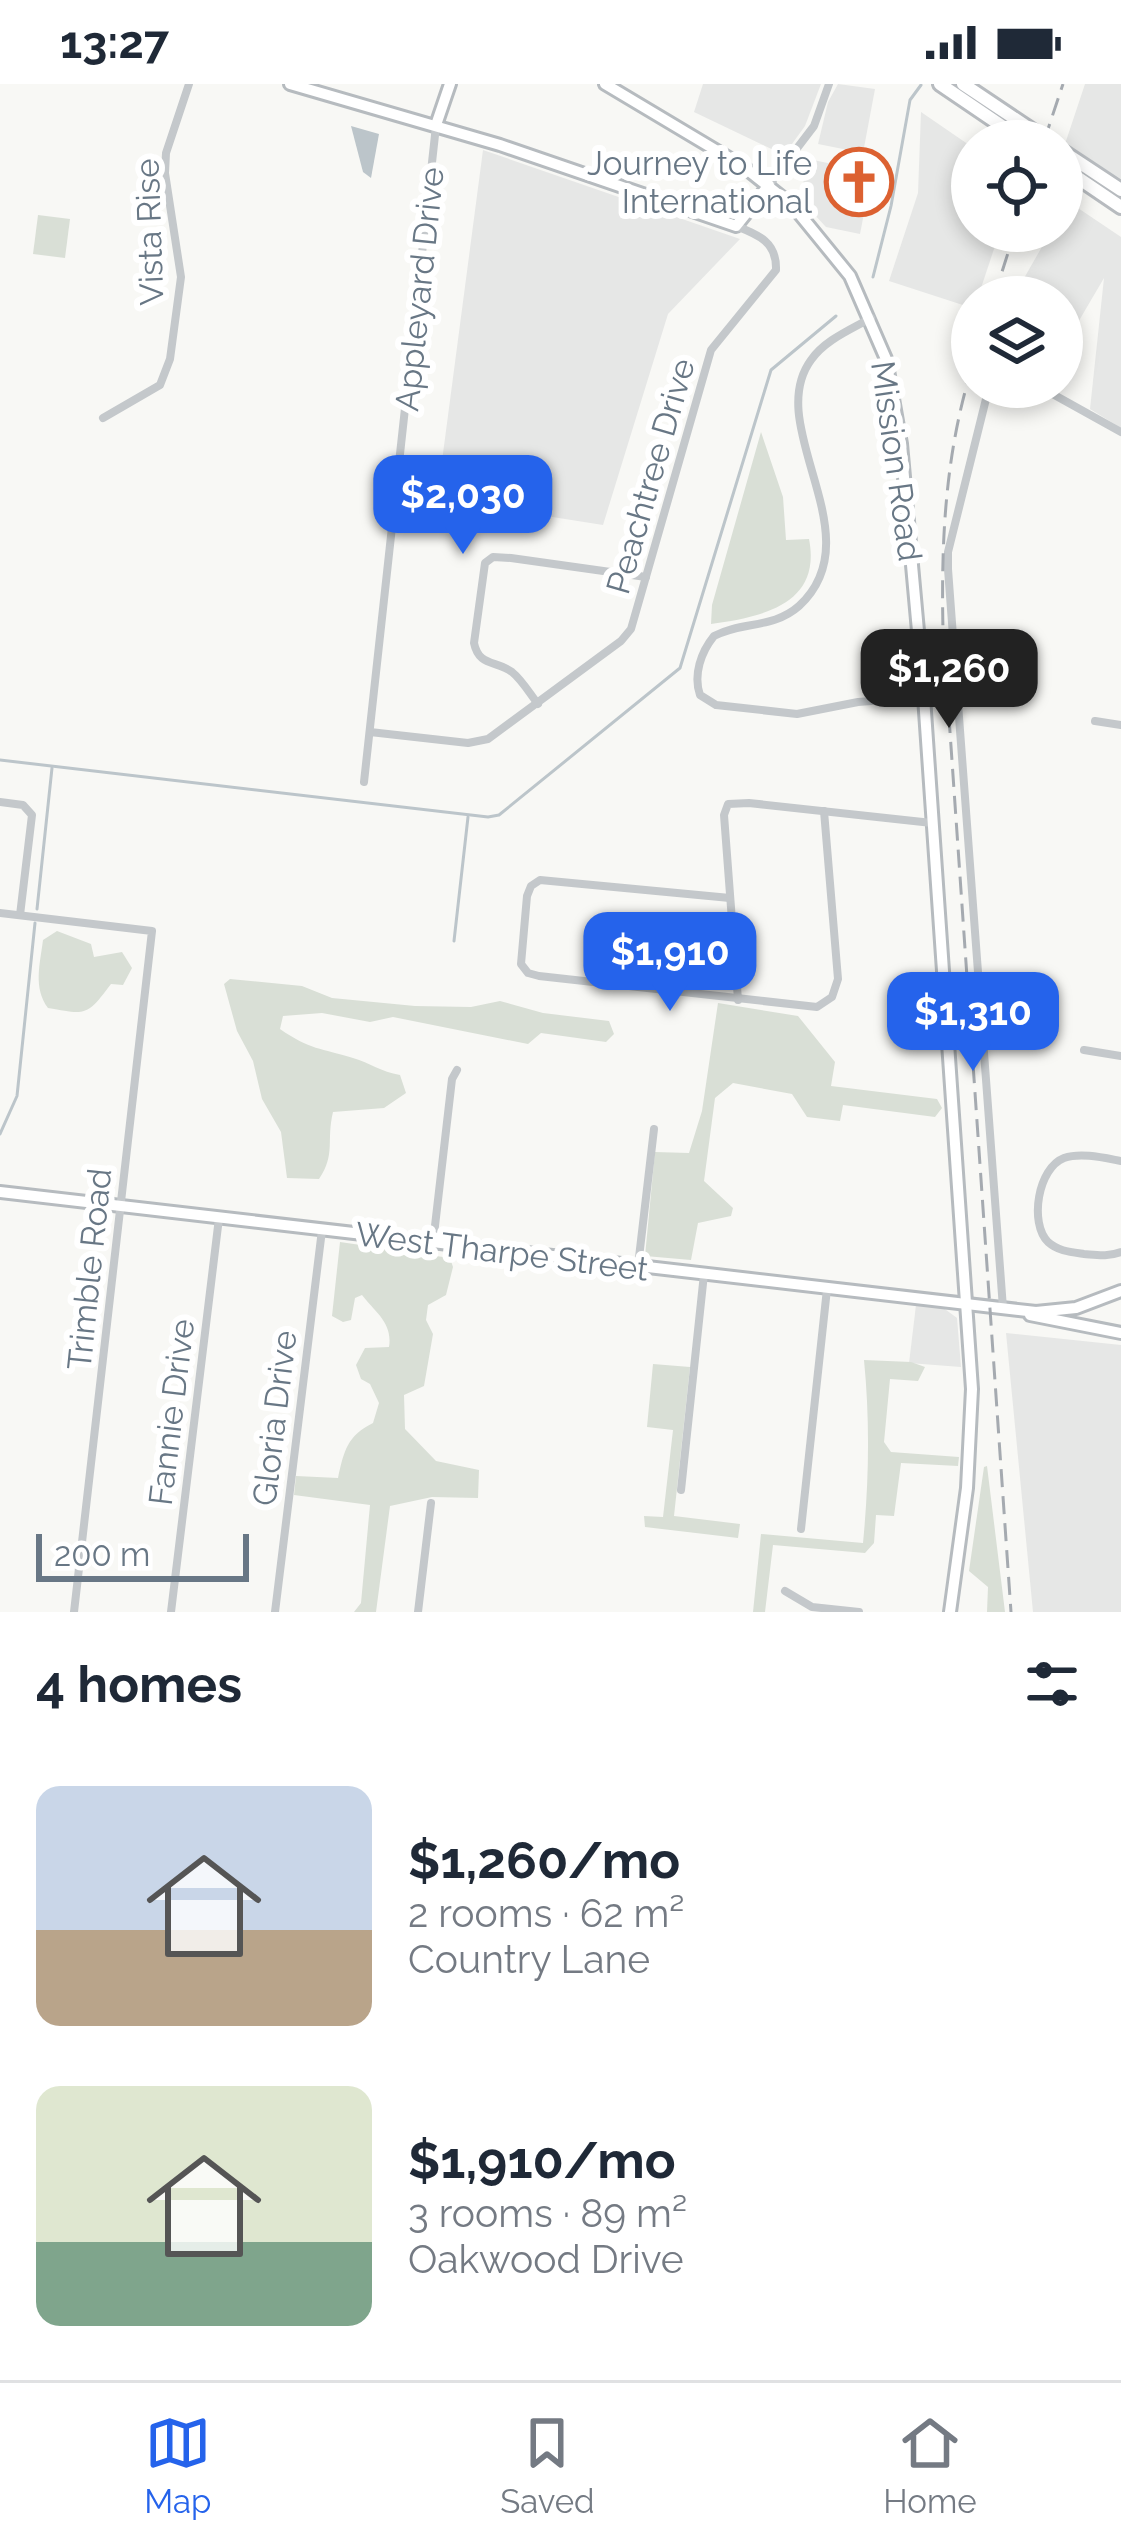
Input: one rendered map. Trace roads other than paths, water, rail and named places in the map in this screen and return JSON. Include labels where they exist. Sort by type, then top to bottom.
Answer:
[{"type":"main road","points":[[290,84],[436,125],[736,226],[769,185]]},
{"type":"main road","name":"Appleyard Drive","points":[[436,125],[449,84]]},
{"type":"main road","name":"Mission Road","points":[[605,84],[769,185],[830,248],[871,318],[896,403],[924,698],[972,1422],[950,1612]]},
{"type":"main road","points":[[940,84],[963,90],[1013,120]]},
{"type":"main road","points":[[963,90],[999,120]]},
{"type":"main road","points":[[1083,165],[1121,190]]},
{"type":"main road","points":[[1083,181],[1121,207]]},
{"type":"main road","name":"West Tharpe Street","points":[[0,1192],[1004,1308]]},
{"type":"main road","points":[[1004,1308],[1036,1312],[1076,1308],[1121,1291]]},
{"type":"main road","points":[[1004,1308],[1121,1333]]},
{"type":"main road","points":[[1076,1308],[1089,1327]]},
{"type":"street","name":"Vista Rise","points":[[103,418],[160,385],[170,361],[181,277],[166,160],[189,84]]},
{"type":"street","points":[[769,185],[812,130],[829,84]]},
{"type":"street","name":"Appleyard Drive","points":[[364,782],[436,125]]},
{"type":"street","name":"Peachtree Drive","points":[[370,732],[479,742],[499,734],[622,641],[631,628],[711,350],[776,270],[776,254],[767,241],[736,226]]},
{"type":"street","points":[[871,318],[814,355],[798,388],[797,412],[816,475],[824,531],[823,563],[815,586],[783,618],[714,636],[696,683],[700,695],[716,705],[797,714],[858,702],[924,698]]},
{"type":"street","points":[[984,408],[948,552],[948,569],[1004,1308]]},
{"type":"street","points":[[1078,408],[1121,432]]},
{"type":"street","points":[[538,704],[511,671],[483,661],[475,650],[485,563],[494,557],[511,558],[646,578]]},
{"type":"street","points":[[1096,721],[1121,725]]},
{"type":"street","points":[[0,802],[23,806],[32,814],[20,915],[0,913]]},
{"type":"street","points":[[738,1000],[724,814],[728,804],[932,824]]},
{"type":"street","points":[[730,898],[548,879],[536,882],[527,896],[520,959],[523,968],[538,976],[803,1008],[823,1004],[835,993],[838,979],[824,811]]},
{"type":"street","name":"Trimble Road","points":[[20,915],[152,931],[74,1612]]},
{"type":"street","points":[[1084,1050],[1121,1056]]},
{"type":"street","points":[[433,1243],[452,1079],[457,1070]]},
{"type":"street","points":[[638,1266],[654,1129]]},
{"type":"street","points":[[1121,1161],[1079,1156],[1057,1162],[1044,1181],[1039,1220],[1046,1239],[1064,1251],[1105,1256],[1121,1252]]},
{"type":"street","name":"Fannie Drive","points":[[171,1612],[219,1218]]},
{"type":"street","name":"Gloria Drive","points":[[275,1612],[322,1230]]},
{"type":"street","points":[[681,1490],[704,1274]]},
{"type":"street","points":[[801,1529],[827,1289]]},
{"type":"street","points":[[418,1612],[431,1503]]},
{"type":"street","points":[[785,1591],[812,1606],[859,1612]]},
{"type":"waterway","points":[[873,277],[910,100],[921,85]]},
{"type":"waterway","points":[[0,760],[499,815],[680,668],[771,370],[836,316]]},
{"type":"waterway","points":[[37,909],[52,768]]},
{"type":"waterway","points":[[454,941],[468,817]]},
{"type":"waterway","points":[[0,1134],[17,1096],[35,923]]},
{"type":"railway","points":[[1051,120],[1063,84]]},
{"type":"railway","points":[[1001,276],[1008,252]]},
{"type":"railway","points":[[961,408],[947,498],[943,631],[1011,1612]]},
{"type":"place","name":"Journey to Life International","points":[[859,182]]}]
